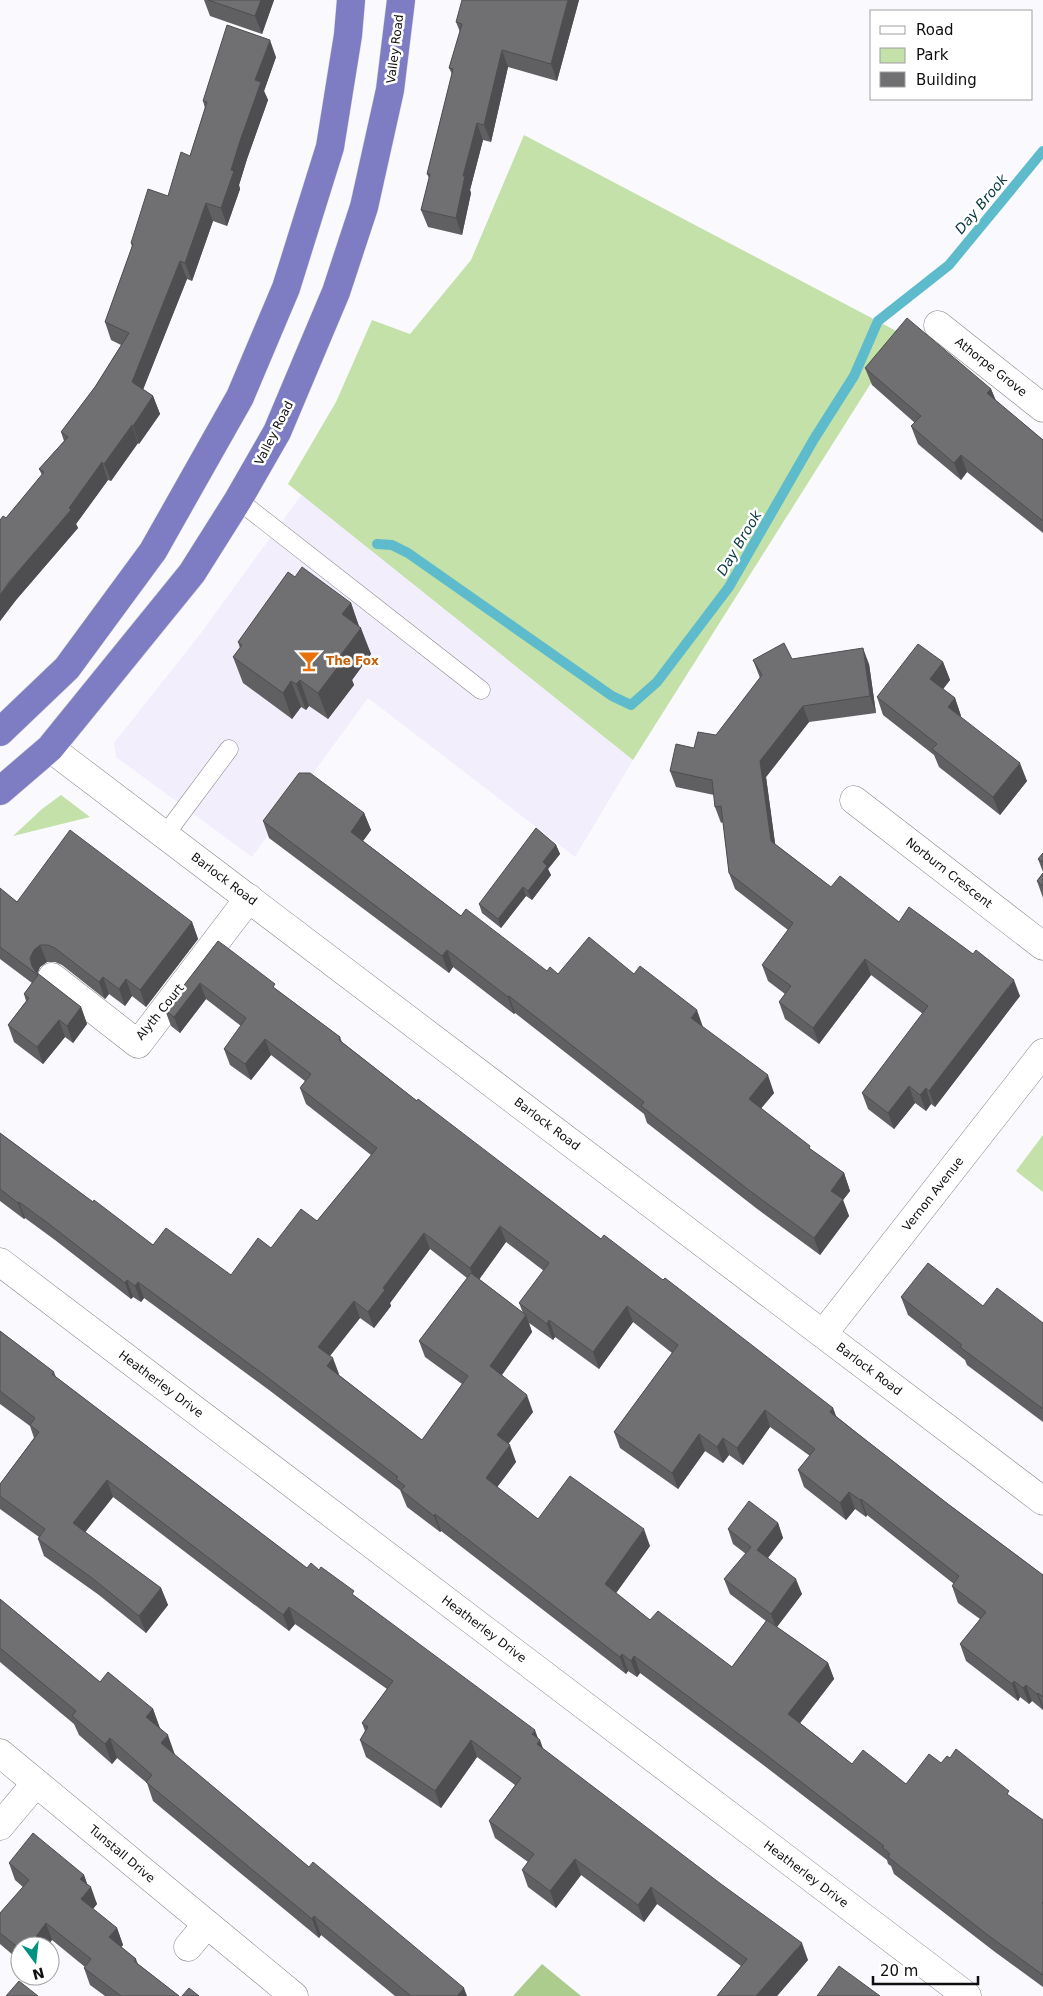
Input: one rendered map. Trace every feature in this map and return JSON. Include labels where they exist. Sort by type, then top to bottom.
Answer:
[{"type":"highway","points":[[2,728],[67,668],[153,551],[240,397],[286,288],[330,147],[348,35],[351,0]]},
{"type":"highway","name":"Valley Road","points":[[0,791],[50,748],[192,573],[238,500],[277,432],[311,356],[336,292],[364,207],[390,90],[401,0]]},
{"type":"street","name":"Athorpe Grove","points":[[938,325],[1043,408]]},
{"type":"street","name":"Barlock Road","points":[[50,748],[1043,1501]]},
{"type":"street","name":"Norburn Crescent","points":[[854,800],[1043,946]]},
{"type":"street","name":"Alyth Court","points":[[52,977],[138,1044],[249,898]]},
{"type":"street","name":"Vernon Avenue","points":[[823,1334],[1043,1053]]},
{"type":"street","name":"Heatherley Drive","points":[[0,1262],[967,1996]]},
{"type":"street","name":"Tunstall Drive","points":[[0,1753],[286,1989]]},
{"type":"street","points":[[0,1826],[36,1783]]},
{"type":"street","points":[[188,1947],[207,1924]]},
{"type":"lane","points":[[238,500],[481,690]]},
{"type":"lane","points":[[165,835],[228,750]]},
{"type":"shaded area","points":[[302,494],[633,760],[575,857],[368,698],[252,857],[116,757],[114,743],[201,633]]},
{"type":"green space","points":[[524,135],[902,334],[633,760],[288,484],[336,402],[372,320],[410,334],[471,260]]},
{"type":"green space","points":[[61,795],[90,817],[13,836],[42,809]]},
{"type":"green space","points":[[1043,1135],[1043,1192],[1016,1171]]},
{"type":"green space","points":[[542,1964],[581,1996],[513,1996]]},
{"type":"building","points":[[208,0],[261,0],[255,16]]},
{"type":"building","points":[[462,0],[568,0],[551,64],[502,50],[484,125],[477,123],[463,176],[465,176],[456,218],[421,210],[430,174],[427,174],[453,69],[449,68],[462,24],[456,22]]},
{"type":"building","points":[[227,25],[270,40],[255,80],[261,82],[240,141],[231,170],[234,171],[221,208],[206,203],[185,263],[180,261],[132,382],[153,396],[104,464],[102,462],[69,508],[71,510],[0,595],[0,520],[3,516],[6,518],[44,472],[39,469],[68,437],[61,432],[95,387],[129,333],[105,322],[133,244],[131,243],[148,189],[168,196],[181,152],[190,156],[207,102],[203,101]]},
{"type":"building","points":[[907,318],[991,389],[987,393],[1043,440],[1043,521],[961,455],[954,463],[911,426],[921,416],[865,368]]},
{"type":"building","name":"The Fox","points":[[302,567],[351,603],[342,614],[361,628],[340,656],[344,659],[318,693],[300,680],[296,684],[291,681],[283,693],[233,657],[242,645],[238,642],[288,572],[295,577]]},
{"type":"building","points":[[784,643],[792,659],[863,648],[870,696],[803,706],[760,761],[771,841],[831,887],[840,876],[899,922],[909,907],[973,954],[976,950],[1014,980],[929,1091],[926,1088],[920,1095],[909,1086],[888,1113],[862,1093],[928,1006],[865,959],[813,1028],[779,1002],[791,986],[762,965],[793,923],[729,873],[721,806],[715,807],[712,780],[670,771],[676,744],[694,748],[698,732],[716,735],[762,675],[753,660]]},
{"type":"building","points":[[918,644],[943,662],[930,679],[955,698],[948,707],[1020,763],[993,797],[932,749],[937,744],[877,697]]},
{"type":"building","points":[[299,773],[310,773],[364,813],[351,832],[461,916],[466,909],[547,971],[550,967],[558,974],[589,937],[634,974],[640,966],[697,1010],[691,1018],[768,1075],[749,1099],[810,1146],[809,1148],[844,1173],[831,1191],[843,1199],[814,1238],[641,1106],[644,1102],[509,996],[447,950],[442,956],[263,821]]},
{"type":"building","points":[[536,828],[556,845],[543,862],[547,866],[528,891],[523,887],[498,919],[479,904]]},
{"type":"building","points":[[70,830],[192,922],[140,990],[126,979],[119,989],[103,977],[99,982],[55,948],[48,945],[40,945],[34,950],[30,958],[32,966],[36,972],[81,1007],[67,1026],[59,1020],[37,1047],[8,1025],[29,998],[24,994],[38,975],[0,947],[0,888],[17,902]]},
{"type":"building","points":[[1043,853],[1043,862],[1038,859]]},
{"type":"building","points":[[1043,873],[1043,886],[1037,881]]},
{"type":"building","points":[[218,941],[275,984],[273,987],[340,1037],[339,1040],[417,1101],[418,1099],[601,1239],[604,1235],[663,1280],[665,1278],[833,1408],[830,1412],[1043,1575],[1043,1697],[1026,1685],[1023,1688],[1014,1681],[1012,1684],[960,1644],[986,1612],[952,1586],[959,1576],[861,1499],[849,1492],[840,1503],[798,1470],[815,1449],[765,1410],[737,1448],[723,1438],[717,1447],[699,1434],[672,1473],[614,1432],[678,1345],[627,1306],[593,1352],[549,1320],[547,1324],[519,1303],[549,1263],[500,1226],[470,1268],[424,1233],[383,1288],[385,1290],[368,1312],[354,1301],[318,1347],[333,1358],[327,1366],[422,1440],[468,1376],[419,1341],[471,1273],[526,1315],[490,1366],[527,1395],[497,1435],[510,1445],[486,1478],[538,1519],[570,1476],[644,1529],[605,1584],[650,1620],[658,1611],[732,1667],[767,1620],[828,1663],[788,1714],[852,1764],[863,1750],[906,1784],[929,1754],[941,1763],[947,1756],[950,1758],[956,1749],[1009,1791],[1007,1794],[1043,1820],[1043,1975],[989,1936],[888,1857],[890,1854],[882,1847],[884,1846],[756,1747],[634,1656],[631,1661],[622,1654],[620,1657],[435,1514],[434,1516],[401,1490],[405,1486],[396,1479],[398,1477],[263,1374],[138,1282],[135,1286],[127,1280],[125,1283],[0,1189],[0,1133],[153,1245],[166,1228],[231,1275],[258,1238],[271,1248],[301,1209],[317,1221],[377,1148],[300,1088],[311,1074],[265,1039],[245,1064],[224,1049],[246,1018],[200,983],[174,1017],[165,1010]]},
{"type":"building","points":[[928,1263],[983,1306],[997,1288],[1043,1323],[1043,1409],[960,1347],[962,1345],[901,1297]]},
{"type":"building","points":[[0,1331],[54,1372],[52,1374],[307,1568],[311,1563],[319,1570],[321,1567],[354,1591],[352,1594],[535,1730],[532,1734],[540,1740],[537,1744],[802,1943],[756,1996],[717,1996],[747,1959],[651,1887],[638,1905],[575,1859],[550,1891],[522,1870],[534,1854],[489,1821],[521,1778],[471,1740],[435,1791],[360,1740],[368,1727],[362,1723],[393,1681],[289,1607],[283,1615],[107,1480],[73,1523],[161,1588],[139,1616],[92,1578],[38,1539],[45,1529],[0,1496],[0,1484],[39,1432],[30,1425],[35,1418],[0,1391]]},
{"type":"building","points":[[749,1501],[778,1523],[757,1550],[796,1579],[771,1614],[724,1579],[751,1547],[728,1529]]},
{"type":"building","points":[[0,1599],[100,1682],[108,1672],[153,1709],[146,1717],[168,1735],[161,1743],[309,1867],[313,1862],[464,1988],[457,1996],[411,1996],[314,1916],[312,1919],[146,1782],[152,1775],[110,1738],[105,1744],[72,1716],[76,1711],[0,1648]]},
{"type":"building","points":[[33,1833],[84,1875],[80,1879],[91,1887],[81,1899],[117,1928],[109,1937],[136,1959],[134,1961],[179,1996],[121,1996],[84,1968],[91,1959],[46,1923],[36,1936],[10,1936],[10,1941],[0,1933],[0,1913],[29,1880],[9,1863]]},
{"type":"building","points":[[839,1966],[880,1996],[817,1996]]},
{"type":"building","points":[[15,1986],[25,1986],[38,1996],[6,1996]]},
{"type":"building","points":[[189,1988],[199,1996],[182,1996]]},
{"type":"waterway","name":"Day Brook","points":[[377,544],[392,545],[408,553],[612,696],[631,705],[657,682],[729,587],[814,439],[854,376],[878,321],[949,265],[1043,151]]},
{"type":"place","name":"The Fox","points":[[309,661]]}]
